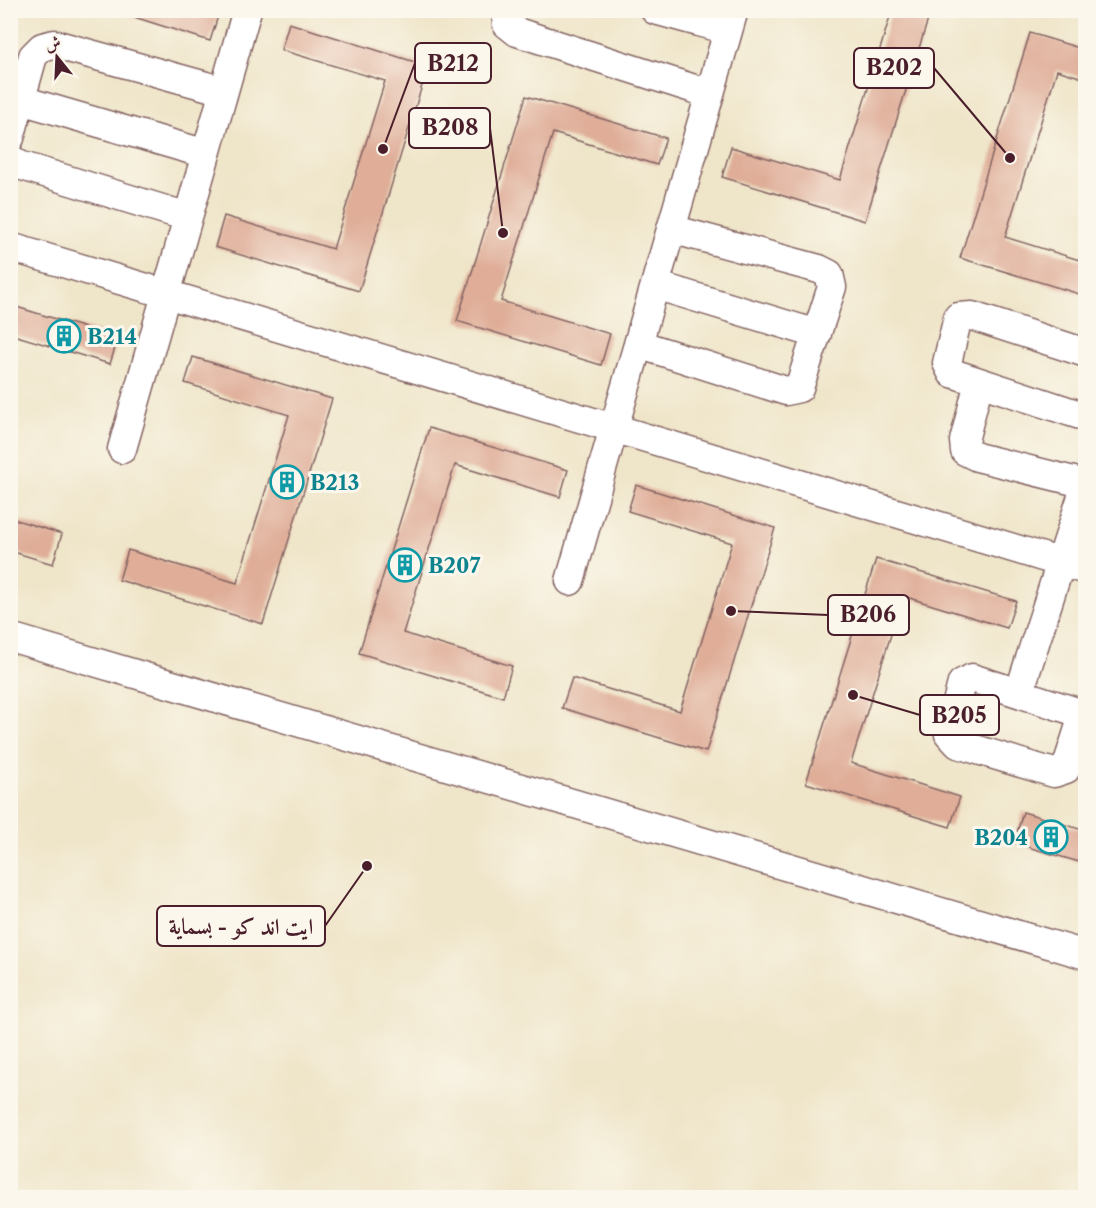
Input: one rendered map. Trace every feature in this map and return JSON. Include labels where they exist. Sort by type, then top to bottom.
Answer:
[{"type":"street","points":[[122,449],[247,10]]},
{"type":"street","points":[[506,10],[507,24],[518,32],[710,94]]},
{"type":"street","points":[[570,581],[731,20],[655,10]]},
{"type":"street","points":[[10,138],[33,56],[42,47],[54,44],[224,91]]},
{"type":"street","points":[[21,100],[206,154]]},
{"type":"street","points":[[10,158],[19,165],[188,217]]},
{"type":"street","points":[[638,344],[786,392],[799,388],[832,287],[829,274],[819,269],[671,229]]},
{"type":"street","points":[[10,247],[1073,566]]},
{"type":"street","points":[[655,285],[817,334]]},
{"type":"street","points":[[1086,354],[972,316],[958,317],[947,363],[952,373],[1086,417]]},
{"type":"street","points":[[979,382],[964,441],[964,451],[976,457],[1086,484],[1073,566],[1019,693]]},
{"type":"street","points":[[10,637],[1086,955]]},
{"type":"street","points":[[972,678],[1019,693],[1074,711],[1082,719],[1066,769],[1054,773],[958,744],[949,734],[962,683],[972,678]]},
{"type":"building","points":[[112,10],[220,10],[210,41]]},
{"type":"building","points":[[892,10],[931,10],[865,221],[722,177],[731,147],[840,180]]},
{"type":"building","points":[[289,23],[428,66],[359,291],[215,247],[224,216],[333,249],[385,81],[281,50]]},
{"type":"building","points":[[1030,33],[1086,50],[1086,79],[1057,70],[1005,237],[1086,262],[1086,296],[960,258]]},
{"type":"building","points":[[526,96],[666,138],[657,165],[553,133],[501,301],[610,334],[601,365],[457,321]]},
{"type":"building","name":"B214","points":[[10,305],[118,338],[110,364],[10,334]]},
{"type":"building","name":"B213","points":[[193,357],[332,399],[263,624],[119,580],[128,550],[237,583],[289,415],[185,383]]},
{"type":"building","name":"B207","points":[[429,428],[568,470],[560,497],[455,465],[403,633],[512,666],[503,697],[359,653]]},
{"type":"building","points":[[636,485],[775,528],[706,752],[562,708],[572,678],[680,711],[732,543],[628,511]]},
{"type":"building","points":[[10,518],[62,534],[53,564],[10,551]]},
{"type":"building","points":[[876,559],[1016,601],[1007,628],[903,596],[851,763],[960,797],[950,827],[806,783]]},
{"type":"building","name":"B204","points":[[1023,812],[1086,831],[1086,864],[1014,843]]},
{"type":"place","name":"B212","points":[[383,149]]},
{"type":"place","name":"B202","points":[[1010,158]]},
{"type":"place","name":"B208","points":[[503,233]]},
{"type":"place","name":"B214","points":[[64,336]]},
{"type":"place","name":"B213","points":[[287,482]]},
{"type":"place","name":"B207","points":[[405,565]]},
{"type":"place","name":"B206","points":[[731,611]]},
{"type":"place","name":"B205","points":[[853,695]]},
{"type":"place","name":"B204","points":[[1051,837]]},
{"type":"place","name":"ايت اند كو - بسماية","points":[[367,866]]}]
